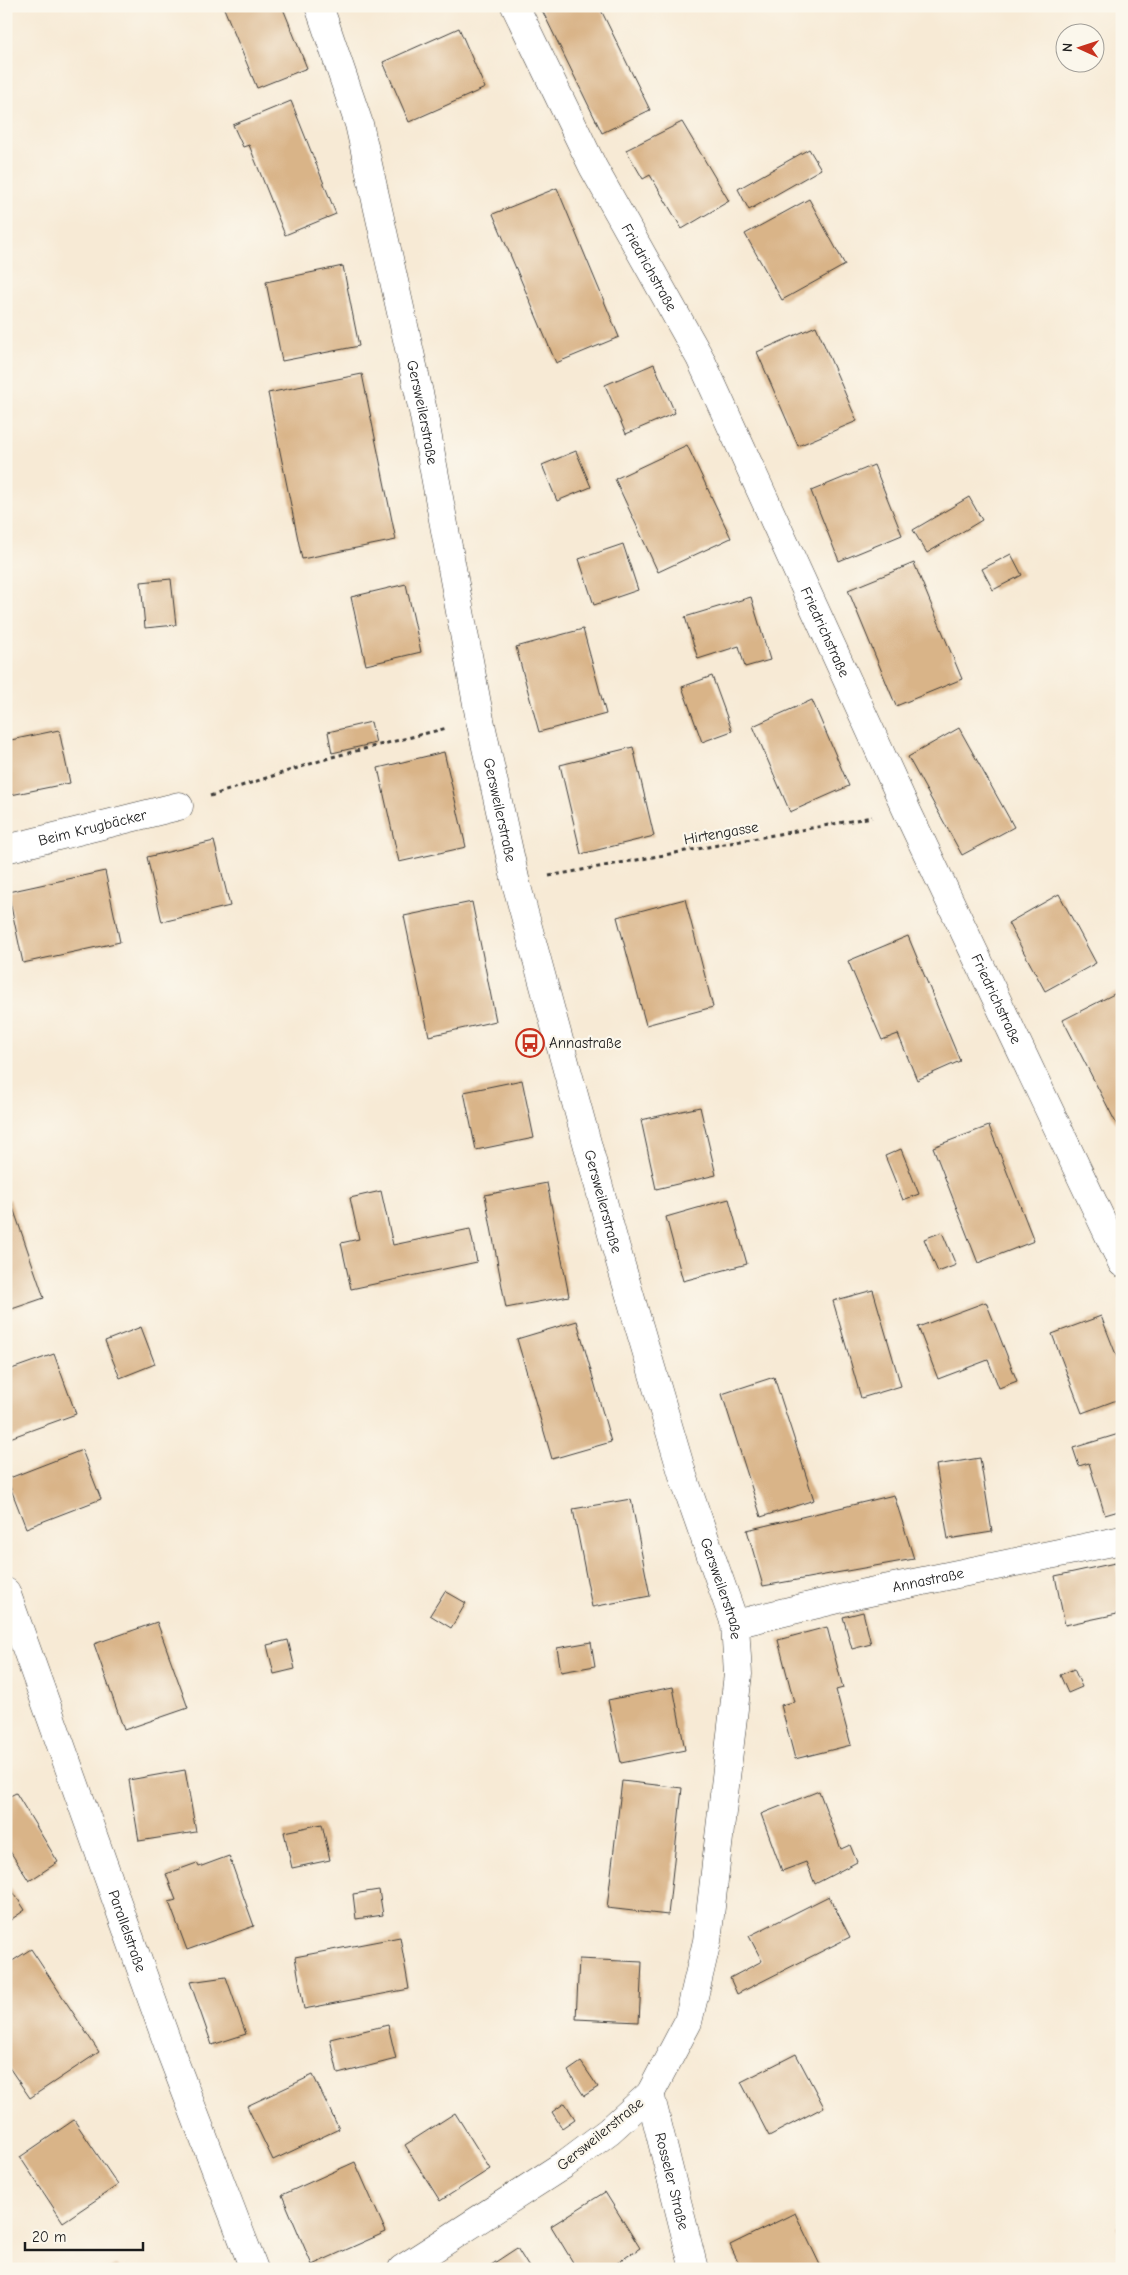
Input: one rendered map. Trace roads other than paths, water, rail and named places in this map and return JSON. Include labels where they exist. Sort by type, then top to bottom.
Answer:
[{"type":"street","name":"Gersweilerstraße","points":[[319,6],[360,124],[423,411],[480,720],[516,883],[613,1238],[684,1476],[735,1624],[738,1674],[707,1941],[688,2022],[650,2094],[609,2131],[565,2164],[402,2269]]},
{"type":"street","name":"Friedrichstraße","points":[[515,6],[593,167],[700,358],[907,811],[1122,1263]]},
{"type":"street","name":"Beim Krugbäcker","points":[[6,850],[178,806]]},
{"type":"street","name":"Annastraße","points":[[735,1624],[860,1594],[1122,1540]]},
{"type":"street","name":"Parallelstraße","points":[[6,1592],[171,2053],[254,2269]]},
{"type":"street","name":"Rosseler Straße","points":[[650,2094],[694,2269]]},
{"type":"place","name":"Annastraße","points":[[530,1043]]}]
